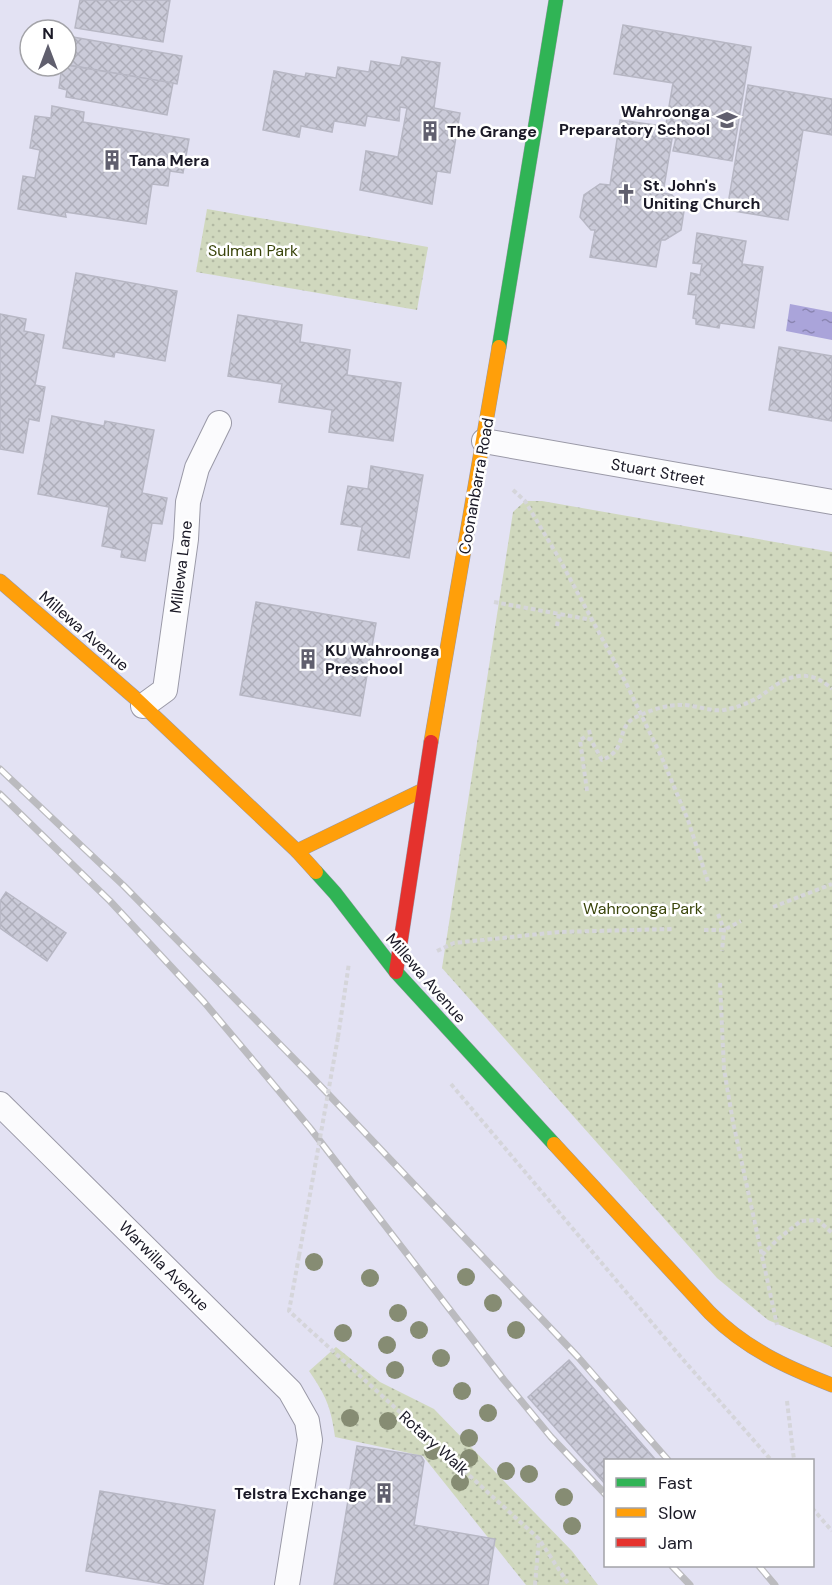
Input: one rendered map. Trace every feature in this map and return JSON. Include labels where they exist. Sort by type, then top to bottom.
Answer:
[{"type":"street","name":"Coonanbarra Road","points":[[396,972],[423,790],[484,441],[556,0]]},
{"type":"street","name":"Millewa Lane","points":[[143,706],[165,690],[186,539],[188,502],[197,468],[219,423]]},
{"type":"street","name":"Stuart Street","points":[[484,441],[832,502]]},
{"type":"street","name":"Millewa Avenue","points":[[0,580],[143,706],[297,851],[335,893],[396,972],[710,1313],[734,1335],[760,1353],[782,1365],[832,1385]]},
{"type":"street","points":[[297,851],[423,790]]},
{"type":"street","name":"Warwilla Avenue","points":[[0,1104],[290,1391],[307,1421],[310,1440],[287,1585]]},
{"type":"path","points":[[513,490],[525,501],[560,560],[641,715],[688,820],[708,882]]},
{"type":"path","points":[[494,602],[592,620]]},
{"type":"path","points":[[557,626],[559,614]]},
{"type":"path","points":[[589,730],[591,740],[602,760],[610,757],[616,751],[624,729],[631,720],[651,710],[683,705],[722,710],[758,697],[773,685],[787,678],[802,675],[827,683],[832,690]]},
{"type":"path","points":[[587,791],[580,740],[585,738],[591,740]]},
{"type":"path","points":[[773,907],[832,884]]},
{"type":"path","points":[[718,914],[724,930],[722,951]]},
{"type":"path","points":[[704,930],[724,930],[741,921]]},
{"type":"path","points":[[437,951],[454,943],[559,932],[672,929]]},
{"type":"path","name":"Rotary Walk","points":[[357,972],[349,963],[336,1049],[289,1311],[539,1539],[569,1585]]},
{"type":"path","points":[[720,983],[724,1069],[733,1122],[778,1330]]},
{"type":"path","points":[[449,1082],[769,1459]]},
{"type":"path","points":[[762,1256],[779,1238],[801,1221],[818,1220],[832,1233]]},
{"type":"path","points":[[814,1509],[832,1531]]},
{"type":"path","points":[[535,1585],[539,1539]]},
{"type":"green space","name":"Sulman Park","points":[[207,209],[428,247],[417,310],[196,272]]},
{"type":"green space","name":"Wahroonga Park","points":[[525,501],[542,501],[832,552],[832,1347],[768,1320],[717,1278],[442,968],[513,512]]},
{"type":"green space","points":[[336,1347],[380,1382],[434,1409],[572,1551],[598,1585],[526,1585],[423,1456],[335,1437],[327,1402],[309,1371]]},
{"type":"water","points":[[790,304],[832,312],[832,340],[786,331]]},
{"type":"building","points":[[80,0],[170,0],[163,42],[78,28],[77,18]]},
{"type":"building","points":[[623,25],[751,47],[732,161],[673,151],[676,138],[664,136],[673,83],[614,74]]},
{"type":"building","points":[[78,38],[182,56],[177,84],[78,67]]},
{"type":"building","name":"The Grange","points":[[402,57],[440,63],[434,108],[460,113],[450,173],[437,171],[432,204],[360,190],[366,151],[398,157],[407,108],[400,107],[399,121],[367,116],[365,126],[334,121],[332,132],[301,126],[299,137],[263,130],[274,71],[305,77],[306,73],[336,78],[338,67],[369,72],[371,61],[400,66]]},
{"type":"building","points":[[78,67],[173,83],[167,115],[66,97],[67,90],[59,88],[60,78],[78,78]]},
{"type":"building","points":[[748,85],[832,99],[832,135],[803,130],[788,220],[727,210]]},
{"type":"building","name":"Tana Mera","points":[[52,106],[84,112],[83,122],[189,139],[183,173],[170,171],[168,186],[152,184],[146,224],[65,212],[66,217],[18,209],[23,176],[35,178],[40,150],[30,148],[35,116],[51,118]]},
{"type":"building","name":"St. John's Uniting Church","points":[[620,120],[661,126],[659,138],[672,139],[663,193],[672,195],[684,211],[681,230],[661,240],[656,267],[590,257],[595,230],[591,230],[580,217],[584,195],[600,184],[610,185]]},
{"type":"building","points":[[697,233],[746,241],[742,264],[763,267],[754,328],[720,323],[719,328],[696,324],[696,319],[693,318],[696,295],[688,294],[691,273],[700,275],[702,264],[693,263]]},
{"type":"building","points":[[76,273],[177,291],[165,361],[115,352],[114,357],[63,348]]},
{"type":"building","points":[[0,314],[26,319],[24,331],[44,335],[35,385],[45,387],[39,421],[29,419],[23,453],[0,449]]},
{"type":"building","points":[[238,315],[302,325],[300,342],[350,350],[347,375],[401,383],[393,441],[329,432],[332,410],[279,402],[282,384],[228,376]]},
{"type":"building","points":[[779,347],[832,356],[832,421],[769,410]]},
{"type":"building","points":[[52,416],[104,426],[105,421],[154,430],[142,493],[167,498],[162,524],[152,523],[145,561],[121,557],[122,550],[102,546],[109,507],[38,494]]},
{"type":"building","points":[[371,466],[423,475],[409,558],[358,550],[362,527],[341,524],[348,486],[368,489]]},
{"type":"building","name":"KU Wahroonga Preschool","points":[[256,602],[376,623],[360,716],[240,695]]},
{"type":"building","points":[[6,892],[66,933],[47,961],[0,928],[0,901]]},
{"type":"building","points":[[569,1360],[655,1459],[604,1459],[604,1483],[528,1397]]},
{"type":"building","name":"Telstra Exchange","points":[[357,1446],[421,1456],[424,1461],[414,1525],[495,1539],[488,1585],[334,1585]]},
{"type":"building","points":[[100,1491],[215,1510],[203,1585],[170,1585],[86,1571]]},
{"type":"railway","points":[[0,769],[124,886],[311,1076],[578,1357],[667,1459]]},
{"type":"railway","points":[[0,794],[110,901],[204,1002],[310,1128],[504,1380],[551,1437],[604,1493]]},
{"type":"railway","points":[[673,1567],[690,1585]]},
{"type":"railway","points":[[760,1567],[775,1585]]},
{"type":"traffic: fast","points":[[499,347],[556,0]]},
{"type":"traffic: fast","points":[[316,872],[396,972],[554,1144]]},
{"type":"traffic: slow","points":[[431,742],[499,347]]},
{"type":"traffic: slow","points":[[0,581],[134,697],[297,851],[316,872]]},
{"type":"traffic: slow","points":[[297,851],[423,790]]},
{"type":"traffic: slow","points":[[554,1144],[724,1326],[767,1356],[832,1385]]},
{"type":"traffic: jam","points":[[396,972],[431,742]]},
{"type":"place","name":"Wahroonga Preparatory School","points":[[727,120]]},
{"type":"place","name":"The Grange","points":[[430,131]]},
{"type":"place","name":"Tana Mera","points":[[112,160]]},
{"type":"place","name":"St. John's Uniting Church","points":[[626,194]]},
{"type":"place","name":"KU Wahroonga Preschool","points":[[308,659]]},
{"type":"place","name":"Telstra Exchange","points":[[384,1493]]}]
